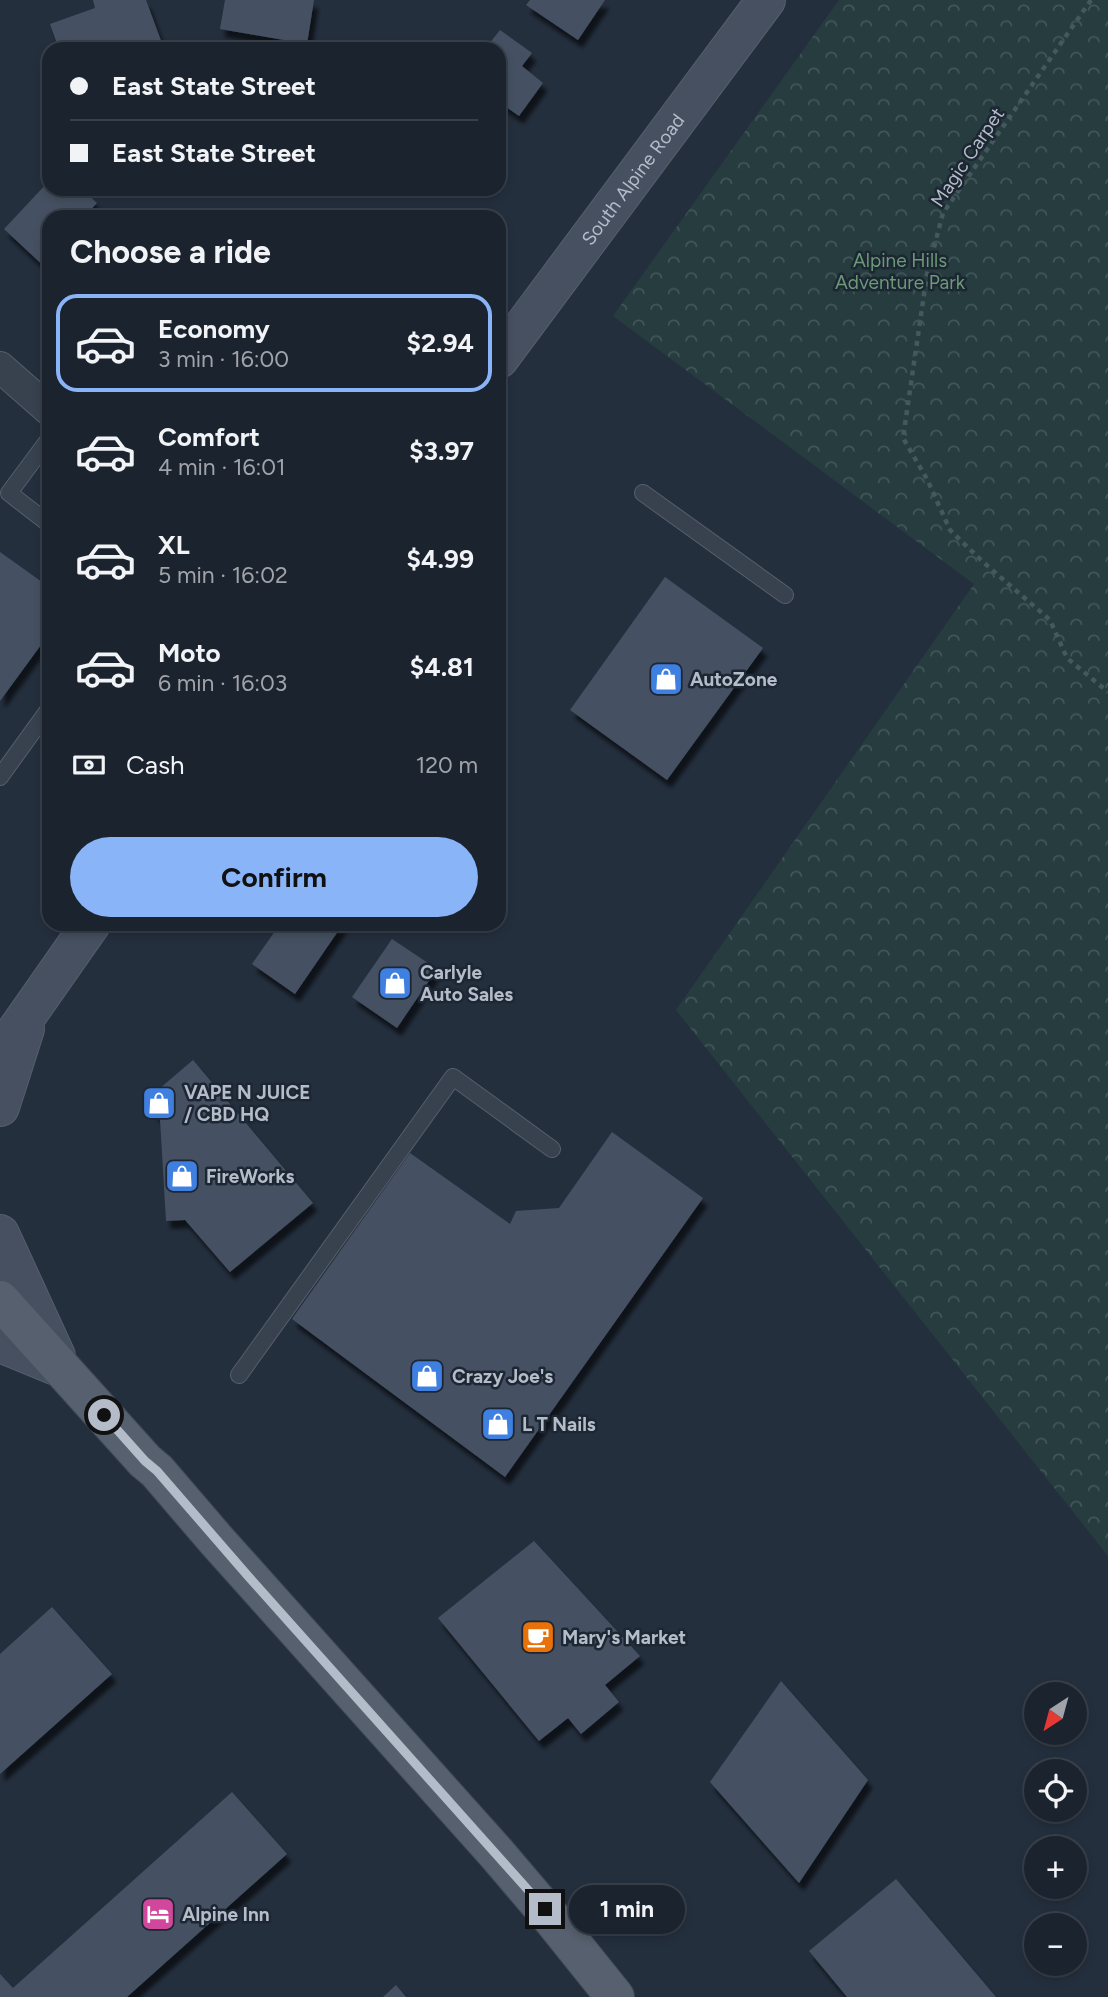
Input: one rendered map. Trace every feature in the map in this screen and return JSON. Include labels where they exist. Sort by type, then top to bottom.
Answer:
[{"type":"main road","name":"South Alpine Road","points":[[506,350],[766,0]]},
{"type":"main road","points":[[0,1054],[86,931]]},
{"type":"main road","points":[[0,1033],[32,1008]]},
{"type":"main road","points":[[0,1107],[32,1008]]},
{"type":"main road","points":[[0,1234],[61,1368]]},
{"type":"main road","points":[[0,1300],[157,1471],[512,1871],[615,1997]]},
{"type":"main road","points":[[0,1343],[61,1368]]},
{"type":"street","points":[[0,367],[42,404]]},
{"type":"lane","points":[[42,448],[4,494],[42,519]]},
{"type":"lane","points":[[643,493],[785,595]]},
{"type":"lane","points":[[0,777],[42,719]]},
{"type":"lane","points":[[239,1374],[453,1077],[552,1149]]},
{"type":"path","name":"Magic Carpet","points":[[1091,0],[943,213],[927,274],[903,438],[927,479],[950,530],[1050,620],[1067,658],[1108,692]]},
{"type":"green space","name":"Alpine Hills Adventure Park","points":[[839,0],[1108,0],[1108,1556],[676,1010],[974,584],[613,316]]},
{"type":"building","points":[[93,0],[146,0],[162,42],[56,42],[50,24],[95,8]]},
{"type":"building","points":[[225,0],[314,0],[307,42],[220,29]]},
{"type":"building","points":[[530,0],[605,0],[578,40],[526,5]]},
{"type":"building","points":[[500,30],[532,53],[522,66],[543,83],[519,116],[506,107],[506,42],[491,42]]},
{"type":"building","points":[[42,188],[42,196],[90,196],[97,203],[90,210],[42,210],[42,264],[4,229]]},
{"type":"building","points":[[0,552],[42,582],[42,644],[0,701]]},
{"type":"building","name":"AutoZone","points":[[665,577],[763,648],[667,780],[570,710]]},
{"type":"building","points":[[275,931],[338,931],[295,994],[252,964]]},
{"type":"building","name":"Carlyle Auto Sales","points":[[392,939],[437,969],[397,1028],[352,997]]},
{"type":"building","points":[[193,1060],[313,1203],[230,1272],[185,1220],[166,1221],[160,1119],[145,1101]]},
{"type":"building","points":[[612,1132],[703,1198],[505,1477],[292,1319],[410,1153],[510,1224],[516,1211],[559,1208]]},
{"type":"building","name":"Mary's Market","points":[[534,1541],[640,1656],[605,1685],[619,1702],[581,1734],[568,1718],[539,1741],[438,1618]]},
{"type":"building","points":[[52,1607],[112,1674],[0,1774],[0,1654]]},
{"type":"building","points":[[781,1681],[868,1780],[799,1883],[710,1782]]},
{"type":"building","name":"Alpine Inn","points":[[232,1792],[287,1854],[127,1997],[0,1997],[0,1974],[13,1988]]},
{"type":"building","points":[[896,1879],[996,1997],[847,1997],[809,1951]]},
{"type":"building","points":[[396,1985],[406,1997],[383,1997]]},
{"type":"place","name":"AutoZone","points":[[666,679]]},
{"type":"place","name":"Carlyle Auto Sales","points":[[395,983]]},
{"type":"place","name":"VAPE N JUICE / CBD HQ","points":[[159,1103]]},
{"type":"place","name":"FireWorks","points":[[182,1176]]},
{"type":"place","name":"Crazy Joe's","points":[[427,1376]]},
{"type":"place","name":"L T Nails","points":[[498,1424]]},
{"type":"place","name":"Mary's Market","points":[[538,1637]]},
{"type":"place","name":"Alpine Inn","points":[[158,1914]]},
{"type":"route","points":[[104,1415],[157,1471],[545,1909]]}]
